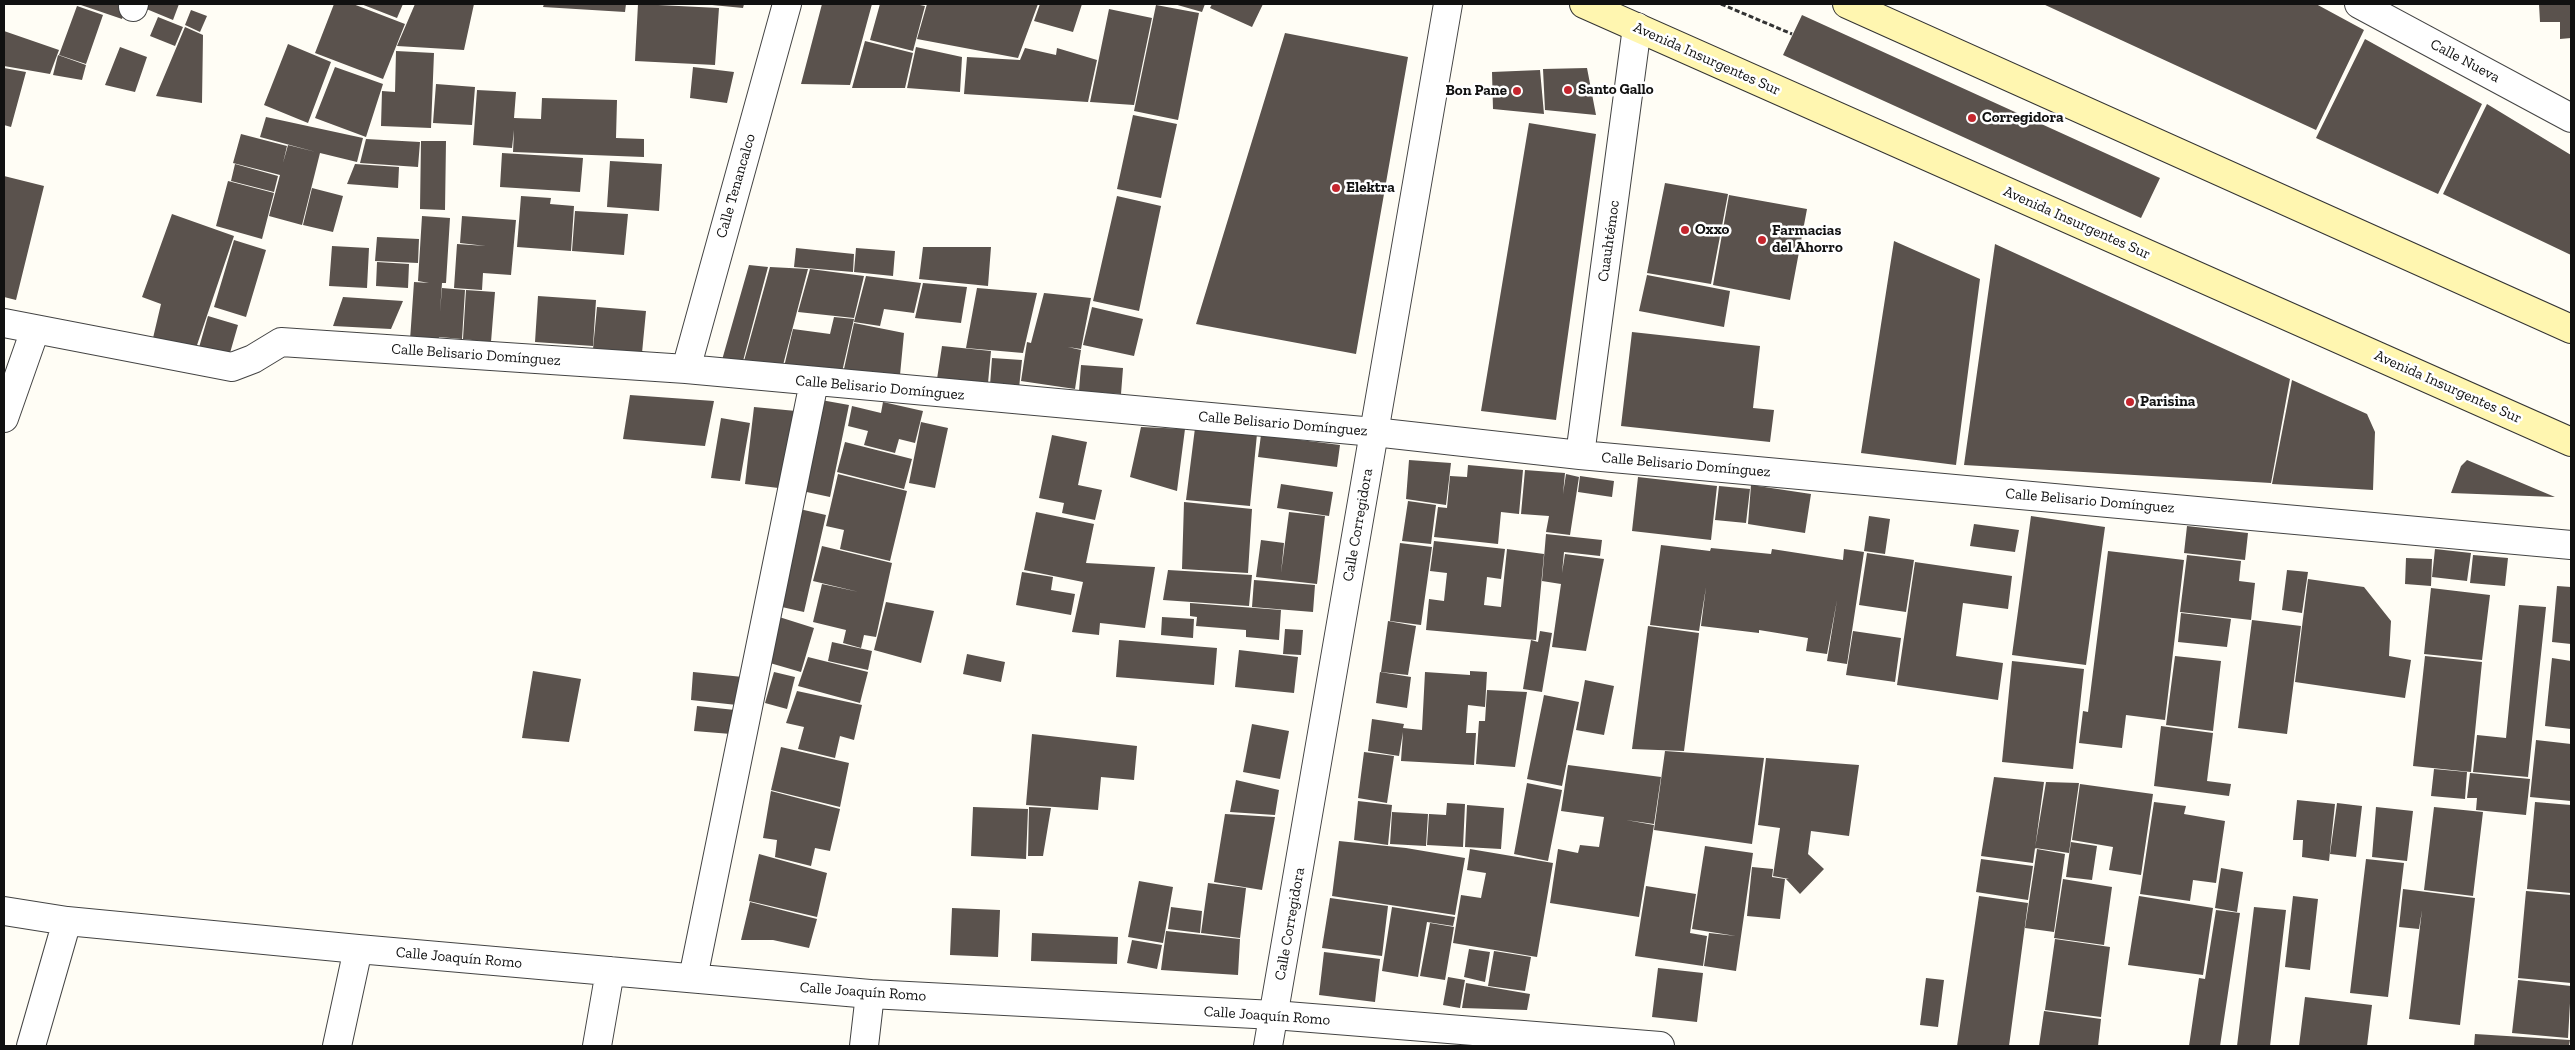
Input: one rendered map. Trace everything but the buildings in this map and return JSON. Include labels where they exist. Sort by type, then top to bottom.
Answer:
[{"type":"main road","name":"Avenida Insurgentes Sur","points":[[1584,4],[2571,442]]},
{"type":"main road","points":[[1847,4],[2571,329]]},
{"type":"street","name":"Calle Tenancalco","points":[[686,369],[787,4]]},
{"type":"street","name":"Calle Corregidora","points":[[1268,1046],[1448,4]]},
{"type":"street","name":"Calle Nueva","points":[[2359,4],[2571,118]]},
{"type":"street","name":"Cuauhtémoc","points":[[1580,455],[1637,27]]},
{"type":"street","name":"Calle Belisario Domínguez","points":[[4,323],[232,367],[253,359],[281,342],[686,369],[1374,432],[1580,455],[2571,545]]},
{"type":"street","points":[[4,418],[35,330]]},
{"type":"street","points":[[694,978],[814,382]]},
{"type":"street","name":"Calle Joaquín Romo","points":[[4,911],[67,921],[358,950],[870,994],[1274,1015],[1530,1041],[1660,1046]]},
{"type":"street","points":[[31,1046],[67,921]]},
{"type":"street","points":[[337,1046],[358,950]]},
{"type":"street","points":[[597,1046],[610,971]]},
{"type":"street","points":[[864,1046],[870,994]]},
{"type":"path","points":[[1721,4],[1792,34]]},
{"type":"place","name":"Santo Gallo","points":[[1568,90]]},
{"type":"place","name":"Bon Pane","points":[[1517,91]]},
{"type":"place","name":"Corregidora","points":[[1972,118]]},
{"type":"place","name":"Elektra","points":[[1336,188]]},
{"type":"place","name":"Oxxo","points":[[1685,230]]},
{"type":"place","name":"Farmacias del Ahorro","points":[[1762,240]]},
{"type":"place","name":"Parisina","points":[[2130,402]]}]
